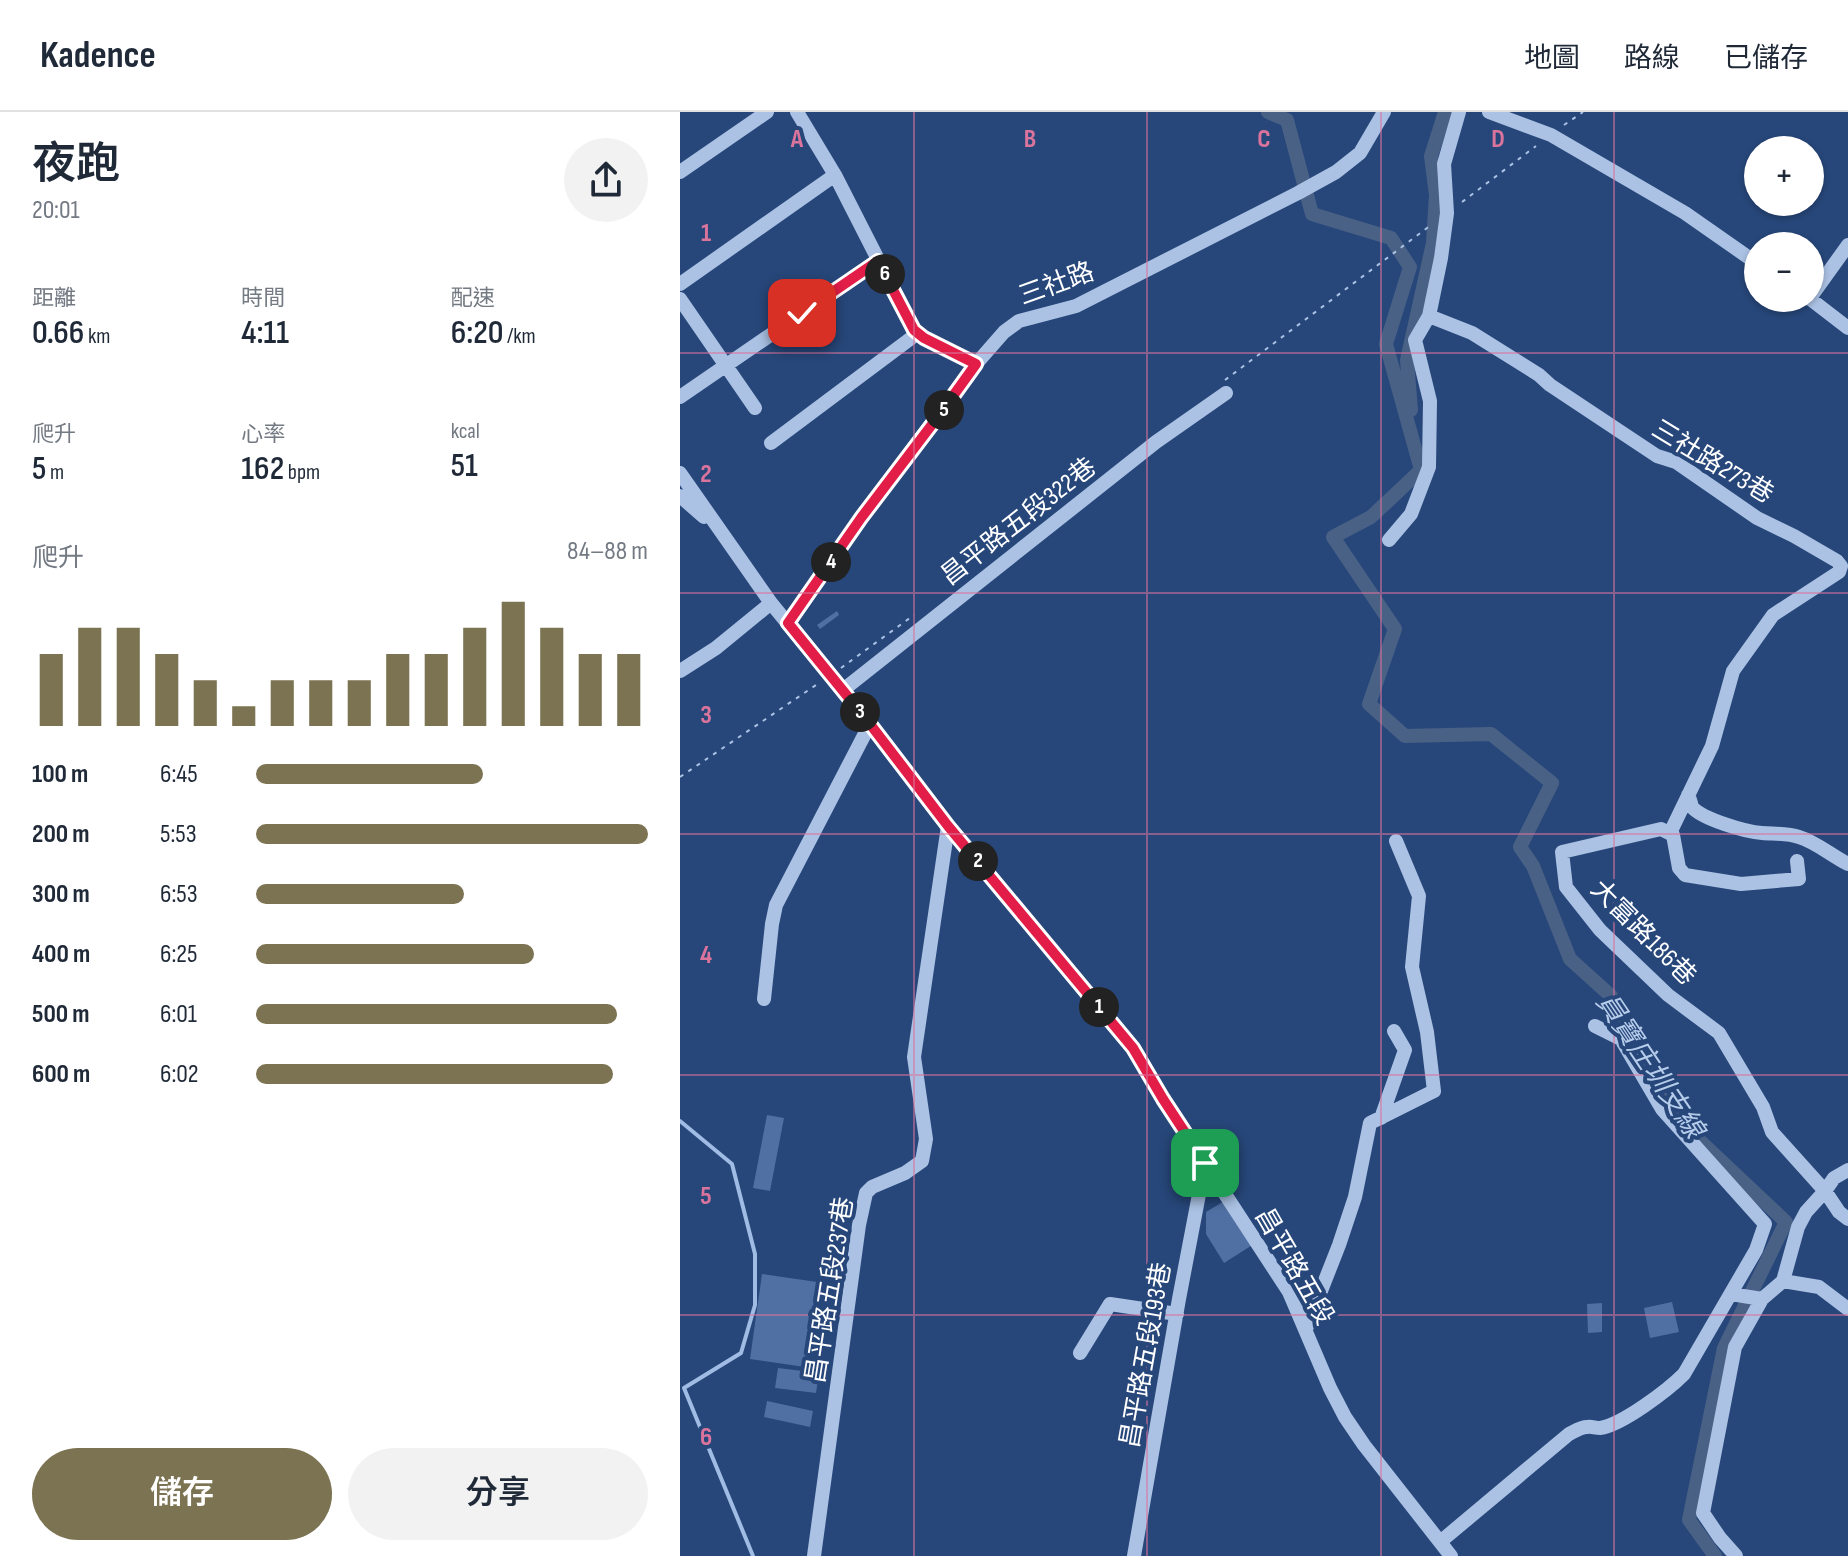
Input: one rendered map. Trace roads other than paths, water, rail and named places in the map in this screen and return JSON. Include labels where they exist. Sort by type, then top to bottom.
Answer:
[{"type":"street","points":[[680,172],[767,112]]},
{"type":"street","points":[[797,112],[835,175],[914,330],[976,364]]},
{"type":"street","name":"三社路","points":[[788,623],[861,518],[976,364],[1004,332],[1019,321],[1076,306],[1336,172],[1360,153],[1384,112]]},
{"type":"street","points":[[1389,540],[1411,514],[1429,467],[1430,401],[1415,340],[1429,316],[1441,258],[1447,213],[1444,164],[1459,112]]},
{"type":"street","points":[[1489,112],[1551,135],[1685,213],[1744,254]]},
{"type":"street","points":[[680,284],[835,175]]},
{"type":"street","points":[[1824,278],[1848,245]]},
{"type":"street","points":[[680,397],[878,261]]},
{"type":"street","points":[[680,299],[755,408]]},
{"type":"street","points":[[1824,310],[1848,328]]},
{"type":"street","name":"三社路273巷","points":[[1429,316],[1472,333],[1657,456],[1676,462],[1757,518],[1794,536],[1841,566],[1839,572],[1773,615],[1733,671],[1712,746],[1688,795]]},
{"type":"street","points":[[771,443],[918,333]]},
{"type":"street","name":"昌平路五段322巷","points":[[843,690],[1156,442],[1226,393]]},
{"type":"street","name":"昌平路五段","points":[[680,473],[771,603],[948,826],[1133,1048],[1289,1292],[1345,1417],[1451,1556]]},
{"type":"street","points":[[680,496],[722,533]]},
{"type":"street","points":[[683,664],[716,648],[771,603]]},
{"type":"street","points":[[764,999],[776,905],[870,724]]},
{"type":"street","points":[[1688,795],[1670,833],[1673,835],[1679,868],[1685,875],[1741,884],[1799,879],[1797,861]]},
{"type":"street","points":[[1688,795],[1692,806],[1721,823],[1758,833],[1800,837],[1848,864]]},
{"type":"street","name":"昌平路五段237巷","points":[[814,1556],[866,1193],[922,1161],[926,1139],[914,1057],[948,826]]},
{"type":"street","name":"大富路186巷","points":[[1670,833],[1661,829],[1562,852],[1566,887],[1600,930],[1668,995],[1719,1033],[1763,1107],[1772,1132],[1848,1219]]},
{"type":"street","points":[[1306,1329],[1355,1197],[1370,1123],[1434,1091],[1427,1032],[1412,967],[1419,896],[1396,841]]},
{"type":"street","points":[[1440,1542],[1569,1434],[1617,1421],[1649,1403],[1678,1380],[1756,1250],[1765,1224],[1662,1109],[1621,1039],[1595,1026]]},
{"type":"street","points":[[1381,1118],[1405,1050],[1394,1031]]},
{"type":"street","name":"昌平路五段193巷","points":[[1134,1556],[1205,1163]]},
{"type":"street","points":[[1736,1556],[1703,1513],[1735,1347],[1762,1299],[1783,1281],[1798,1227],[1806,1212],[1834,1178],[1848,1170]]},
{"type":"street","points":[[1783,1281],[1819,1287],[1848,1309]]},
{"type":"street","points":[[1731,1294],[1762,1299]]},
{"type":"street","points":[[1080,1353],[1110,1304],[1177,1314]]},
{"type":"waterway","name":"員寶庄圳支線","points":[[1268,112],[1287,120],[1312,214],[1391,238],[1410,267],[1386,344],[1421,470],[1371,517],[1333,537],[1395,629],[1369,704],[1405,736],[1491,734],[1552,783],[1520,847],[1533,866],[1570,959],[1611,996],[1699,1140],[1786,1222],[1724,1348],[1689,1520],[1715,1556]]},
{"type":"waterway","points":[[1411,410],[1407,360],[1433,243],[1436,195],[1431,156],[1445,112]]},
{"type":"waterway","points":[[680,1121],[732,1164],[755,1254],[755,1305],[741,1353],[684,1388],[753,1556]]}]
